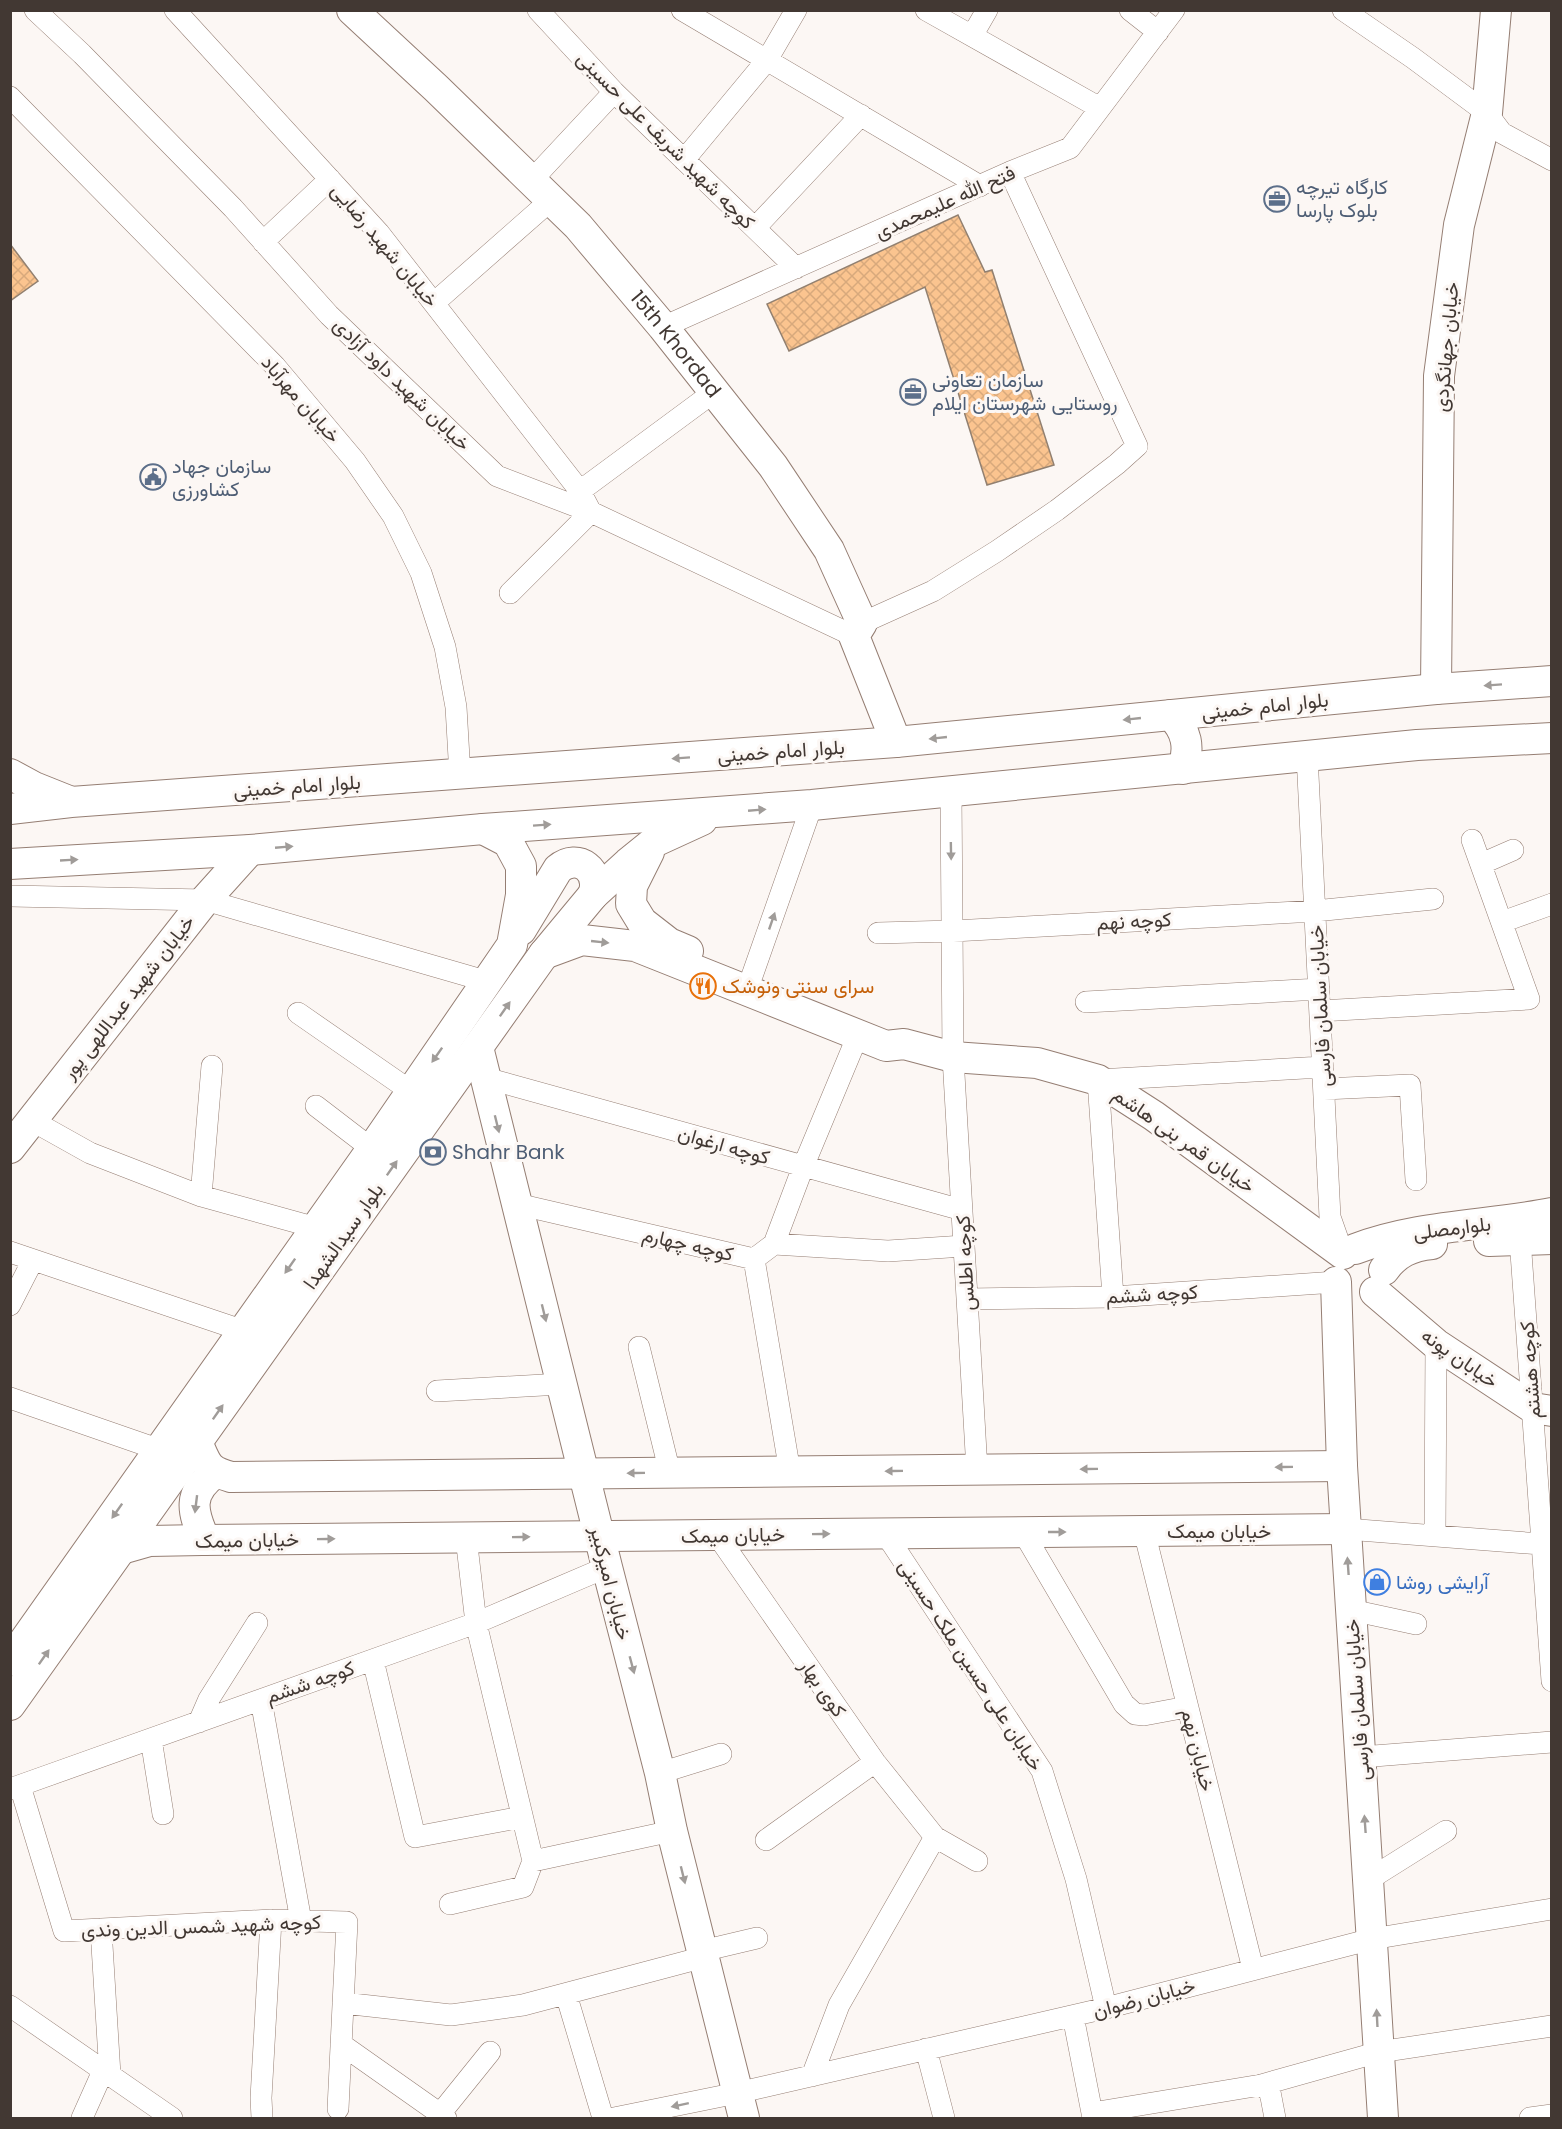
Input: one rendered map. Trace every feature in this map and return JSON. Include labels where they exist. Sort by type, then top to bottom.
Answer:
[{"type":"street","name":"خیابان شهید داود آزادی","points":[[35,10],[82,54],[233,208],[329,315],[497,476],[591,512],[858,630]]},
{"type":"street","name":"خیابان شهید رضایی","points":[[175,10],[379,232],[580,491],[591,512]]},
{"type":"street","name":"15th Khordad","points":[[352,10],[578,226],[663,327],[773,466],[829,550],[896,742]]},
{"type":"street","name":"کوچه شهید شریف علی حسینی","points":[[538,10],[614,92],[796,268]]},
{"type":"street","points":[[682,10],[980,186]]},
{"type":"street","points":[[684,160],[767,60],[796,10]]},
{"type":"street","points":[[926,10],[1100,108]]},
{"type":"street","points":[[972,36],[987,10]]},
{"type":"street","points":[[1130,10],[1158,32]]},
{"type":"street","name":"فتح الله علیمحمدی","points":[[663,327],[1010,172],[1070,148],[1174,10]]},
{"type":"street","points":[[1343,10],[1487,113],[1502,133],[1551,160]]},
{"type":"street","name":"خیابان جهانگردی","points":[[1436,689],[1439,376],[1459,225],[1487,113],[1496,10]]},
{"type":"street","points":[[434,303],[541,191],[614,92]]},
{"type":"street","name":"خیابان مهرآباد","points":[[10,97],[275,366],[355,461],[393,516],[421,573],[445,647],[456,707],[460,775]]},
{"type":"street","points":[[755,228],[861,116]]},
{"type":"street","points":[[858,630],[933,591],[997,551],[1057,510],[1137,446],[1010,172]]},
{"type":"street","points":[[264,242],[330,179]]},
{"type":"street","points":[[580,491],[714,392]]},
{"type":"street","points":[[510,593],[591,512]]},
{"type":"street","name":"بلوار امام خمینی","points":[[10,809],[71,802],[896,742],[1436,689],[1551,681]]},
{"type":"street","points":[[1171,715],[1185,734],[1188,745],[1183,768]]},
{"type":"street","points":[[10,864],[250,850],[483,829],[812,806],[1307,755],[1418,745],[1551,738]]},
{"type":"street","name":"خیابان سلمان فارسی","points":[[1307,755],[1330,1217],[1345,1261],[1342,1466],[1383,2118]]},
{"type":"street","points":[[10,774],[34,787],[71,802]]},
{"type":"street","name":"کوچه اطلس","points":[[951,793],[953,1057],[977,1470]]},
{"type":"street","points":[[752,976],[812,806]]},
{"type":"street","name":"بلوار سیدالشهدا","points":[[10,1661],[152,1484],[197,1442],[544,954],[593,895],[654,842],[719,813]]},
{"type":"street","name":"بلوار سیدالشهدا","points":[[10,1704],[121,1549],[152,1484],[160,1450],[489,982],[512,945],[521,895],[521,866],[508,842],[483,829]]},
{"type":"street","points":[[1320,1011],[1529,999],[1472,840]]},
{"type":"street","name":"خیابان قمر بنی هاشم","points":[[654,842],[632,886],[631,904],[642,922],[669,943],[890,1030],[904,1044]]},
{"type":"street","name":"خیابان شهید عبداللهی پور","points":[[10,1148],[205,900],[250,850]]},
{"type":"street","points":[[1481,864],[1513,850]]},
{"type":"street","points":[[512,945],[558,869],[564,864],[578,862],[590,868],[596,881],[593,895]]},
{"type":"street","points":[[10,896],[205,900],[489,982]]},
{"type":"street","name":"کوچه نهم","points":[[879,933],[1315,911],[1433,899]]},
{"type":"street","points":[[1502,922],[1551,904]]},
{"type":"street","name":"خیابان قمر بنی هاشم","points":[[544,954],[582,940],[635,946],[886,1046],[904,1044],[953,1057],[1037,1064],[1098,1080],[1154,1116],[1345,1261]]},
{"type":"street","points":[[1086,1002],[1319,989]]},
{"type":"street","points":[[298,1012],[412,1092]]},
{"type":"street","points":[[858,1035],[803,1167],[774,1244],[888,1251],[964,1246]]},
{"type":"street","name":"خیابان امیرکبیر","points":[[478,1047],[741,2106]]},
{"type":"street","points":[[201,1196],[212,1066]]},
{"type":"street","points":[[1113,1297],[1098,1080],[1322,1067]]},
{"type":"street","name":"کوچه ارغوان","points":[[486,1078],[962,1210]]},
{"type":"street","points":[[1324,1089],[1410,1085],[1416,1180]]},
{"type":"street","points":[[316,1107],[372,1149]]},
{"type":"street","points":[[31,1120],[90,1153],[201,1196],[317,1228]]},
{"type":"street","name":"کوچه چهارم","points":[[517,1204],[754,1259],[774,1244]]},
{"type":"street","name":"بلوارمصلی","points":[[1345,1261],[1381,1239],[1406,1233],[1551,1213]]},
{"type":"street","name":"کوچه هشتم","points":[[1520,1239],[1542,1410],[1541,1544],[1551,1681]]},
{"type":"street","name":"بلوارمصلی","points":[[1379,1281],[1391,1259],[1413,1247],[1551,1239]]},
{"type":"street","name":"خیابان پونه","points":[[1345,1261],[1368,1250],[1374,1253],[1379,1258],[1379,1281],[1436,1344],[1542,1410]]},
{"type":"street","points":[[10,1252],[244,1331]]},
{"type":"street","points":[[754,1259],[790,1472]]},
{"type":"street","points":[[10,1305],[33,1260]]},
{"type":"street","points":[[1345,1261],[1344,1292],[1363,1297],[1379,1281]]},
{"type":"street","name":"کوچه ششم","points":[[968,1299],[1113,1297],[1345,1261]]},
{"type":"street","points":[[1435,1535],[1436,1344]]},
{"type":"street","points":[[639,1347],[670,1473]]},
{"type":"street","points":[[437,1391],[561,1384]]},
{"type":"street","points":[[10,1398],[160,1450]]},
{"type":"street","points":[[197,1442],[215,1473],[231,1477],[1342,1466]]},
{"type":"street","points":[[205,1540],[195,1518],[194,1509],[200,1486],[215,1473]]},
{"type":"street","points":[[1346,1529],[1541,1544]]},
{"type":"street","name":"خیابان میمک","points":[[121,1549],[148,1541],[205,1540],[1346,1529]]},
{"type":"street","name":"خیابان نهم","points":[[1144,1531],[1253,1969]]},
{"type":"street","points":[[1023,1532],[1124,1704],[1135,1714],[1144,1715],[1187,1707]]},
{"type":"street","name":"خیابان علی حسین ملک حسینی","points":[[885,1533],[1042,1772],[1076,1879],[1106,2008]]},
{"type":"street","name":"کوی بهار","points":[[717,1535],[875,1762],[935,1837],[977,1861]]},
{"type":"street","points":[[450,1904],[523,1887],[532,1865],[476,1623],[466,1537]]},
{"type":"street","name":"کوچه ششم","points":[[15,1787],[476,1623],[607,1567]]},
{"type":"street","points":[[1351,1610],[1416,1624]]},
{"type":"street","points":[[200,1722],[209,1699],[257,1623]]},
{"type":"street","points":[[372,1660],[415,1837],[522,1817]]},
{"type":"street","points":[[261,1700],[302,1921]]},
{"type":"street","points":[[151,1739],[163,1814]]},
{"type":"street","points":[[1360,1757],[1551,1742]]},
{"type":"street","points":[[660,1773],[721,1754]]},
{"type":"street","points":[[766,1840],[875,1762]]},
{"type":"street","name":"کوچه شهید شمس الدین وندی","points":[[15,1787],[64,1931],[271,1920],[347,1922],[343,2003]]},
{"type":"street","points":[[532,1865],[672,1831]]},
{"type":"street","points":[[1368,1880],[1446,1831]]},
{"type":"street","points":[[812,2076],[839,2005],[935,1837]]},
{"type":"street","name":"خیابان رضوان","points":[[614,2118],[741,2106],[812,2076],[1106,2008],[1372,1939],[1551,1909]]},
{"type":"street","points":[[262,2118],[261,2098],[271,1920]]},
{"type":"street","points":[[82,2118],[106,2073],[101,1929]]},
{"type":"street","points":[[338,2109],[343,2003],[451,2015],[523,2005],[757,1938]]},
{"type":"street","points":[[566,1994],[603,2118]]},
{"type":"street","points":[[10,2006],[172,2118]]},
{"type":"street","points":[[1073,2016],[1092,2116],[1261,2085],[1378,2052],[1551,2026]]},
{"type":"street","points":[[341,2043],[443,2116],[490,2052]]},
{"type":"street","points":[[926,2049],[944,2118]]},
{"type":"street","points":[[1261,2085],[1270,2092],[1275,2118]]},
{"type":"street","points":[[1530,2118],[1551,2115]]},
{"type":"building","points":[[958,215],[985,272],[992,270],[1054,465],[987,485],[925,287],[789,351],[767,304]]},
{"type":"building","points":[[10,244],[38,281],[10,301]]},
{"type":"place","name":"کارگاه تیرچه بلوک پارسا","points":[[1277,199]]},
{"type":"place","name":"سازمان تعاونی روستایی شهرستان ایلام","points":[[913,392]]},
{"type":"place","name":"سازمان جهاد کشاورزی","points":[[153,477]]},
{"type":"place","name":"سرای سنتی ونوشک","points":[[703,986]]},
{"type":"place","name":"Shahr Bank","points":[[433,1152]]},
{"type":"place","name":"آرایشی روشا","points":[[1377,1582]]}]
